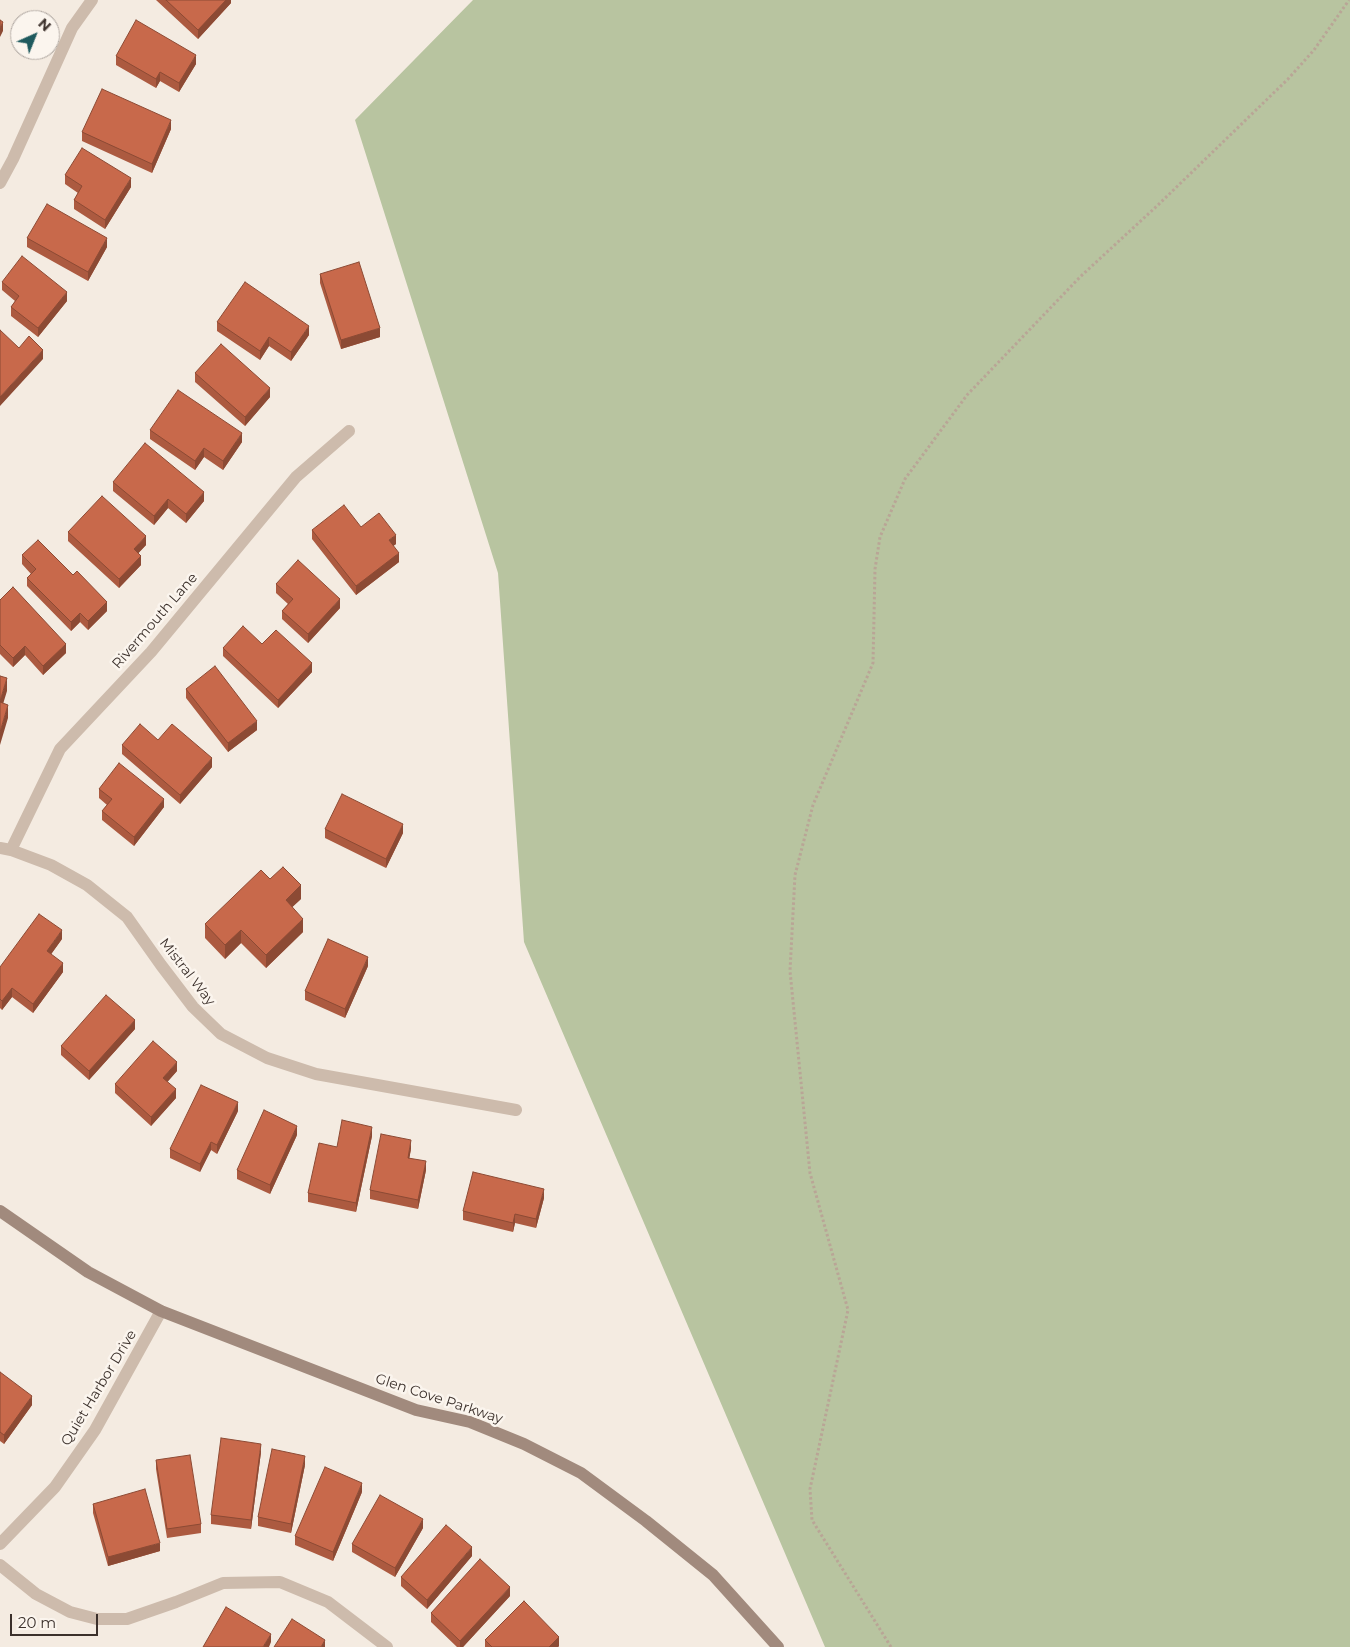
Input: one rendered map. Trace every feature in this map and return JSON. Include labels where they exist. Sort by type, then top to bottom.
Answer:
[{"type":"street","points":[[0,183],[72,28],[92,0]]},
{"type":"street","name":"Rivermouth Lane","points":[[6,849],[60,749],[151,652],[296,477],[349,430]]},
{"type":"street","name":"Mistral Way","points":[[6,849],[51,865],[87,885],[127,917],[161,966],[193,1007],[221,1034],[267,1058],[316,1074],[516,1110]]},
{"type":"street","name":"Glen Cove Parkway","points":[[0,1211],[88,1272],[161,1311],[416,1410],[470,1422],[524,1444],[581,1473],[646,1521],[713,1575],[778,1647]]},
{"type":"street","name":"Quiet Harbor Drive","points":[[0,1544],[55,1486],[95,1430],[161,1311]]},
{"type":"street","points":[[0,1565],[36,1594],[70,1612],[97,1618],[127,1619],[223,1583],[280,1582],[328,1602],[387,1647]]},
{"type":"path","points":[[891,1647],[812,1520],[810,1489],[848,1310],[810,1173],[790,971],[795,875],[813,805],[872,663],[875,569],[880,537],[905,479],[967,395],[1080,277],[1158,205],[1288,79],[1314,50],[1349,0]]},
{"type":"green space","points":[[473,0],[1350,0],[1350,1647],[825,1647],[524,942],[498,573],[355,120]]},
{"type":"building","points":[[166,0],[226,0],[198,30]]},
{"type":"building","points":[[136,20],[196,55],[179,83],[160,72],[156,79],[116,56]]},
{"type":"building","points":[[102,89],[171,120],[152,164],[82,132]]},
{"type":"building","points":[[82,148],[131,178],[105,220],[74,200],[82,186],[65,175]]},
{"type":"building","points":[[47,204],[107,238],[88,272],[27,238]]},
{"type":"building","points":[[22,256],[67,292],[38,328],[11,307],[19,296],[2,282]]},
{"type":"building","points":[[359,262],[380,328],[341,340],[320,274]]},
{"type":"building","points":[[245,282],[309,326],[291,352],[269,337],[260,351],[217,322]]},
{"type":"building","points":[[0,330],[19,348],[29,336],[43,350],[0,397]]},
{"type":"building","points":[[221,344],[270,388],[245,417],[195,373]]},
{"type":"building","points":[[178,390],[242,433],[223,461],[204,448],[195,461],[150,430]]},
{"type":"building","points":[[145,443],[204,492],[186,514],[168,499],[154,516],[113,482]]},
{"type":"building","points":[[102,496],[146,536],[134,549],[141,556],[119,579],[68,532]]},
{"type":"building","points":[[344,505],[361,527],[379,513],[396,535],[389,540],[399,553],[356,586],[312,530]]},
{"type":"building","points":[[38,540],[73,575],[77,571],[107,602],[88,621],[80,613],[71,622],[27,578],[36,569],[22,555]]},
{"type":"building","points":[[298,560],[340,599],[308,634],[282,611],[293,599],[276,584]]},
{"type":"building","points":[[13,587],[66,644],[43,666],[25,646],[13,658],[0,645],[0,600]]},
{"type":"building","points":[[243,626],[262,644],[276,630],[312,663],[278,700],[223,648]]},
{"type":"building","points":[[215,666],[257,721],[228,743],[186,689]]},
{"type":"building","points":[[0,676],[7,678],[0,701]]},
{"type":"building","points":[[0,702],[8,705],[0,732]]},
{"type":"building","points":[[140,724],[158,740],[172,724],[212,758],[180,795],[122,745]]},
{"type":"building","points":[[119,763],[164,799],[134,837],[102,811],[112,799],[99,789]]},
{"type":"building","points":[[342,794],[403,824],[386,859],[325,829]]},
{"type":"building","points":[[283,867],[301,885],[286,900],[303,919],[266,955],[241,930],[225,945],[205,924],[261,870],[270,879]]},
{"type":"building","points":[[39,914],[62,930],[47,951],[63,963],[33,1004],[12,988],[2,1001],[0,999],[0,967]]},
{"type":"building","points":[[328,939],[368,957],[345,1009],[305,991]]},
{"type":"building","points":[[106,995],[135,1020],[89,1071],[61,1046]]},
{"type":"building","points":[[153,1041],[177,1062],[163,1078],[176,1089],[151,1117],[115,1084]]},
{"type":"building","points":[[201,1085],[238,1102],[217,1145],[211,1142],[200,1164],[170,1149]]},
{"type":"building","points":[[264,1110],[297,1126],[270,1185],[237,1170]]},
{"type":"building","points":[[342,1120],[372,1127],[356,1203],[308,1193],[319,1143],[337,1147]]},
{"type":"building","points":[[381,1134],[411,1140],[408,1158],[426,1161],[418,1200],[370,1190]]},
{"type":"building","points":[[473,1172],[544,1189],[536,1219],[515,1214],[513,1223],[463,1211]]},
{"type":"building","points":[[0,1372],[32,1396],[4,1435],[0,1432]]},
{"type":"building","points":[[221,1438],[261,1444],[251,1520],[211,1515]]},
{"type":"building","points":[[272,1449],[305,1456],[291,1524],[258,1517]]},
{"type":"building","points":[[190,1455],[201,1524],[167,1529],[156,1460]]},
{"type":"building","points":[[325,1467],[362,1483],[333,1552],[295,1536]]},
{"type":"building","points":[[145,1489],[160,1543],[108,1557],[93,1504]]},
{"type":"building","points":[[380,1495],[423,1519],[395,1568],[352,1544]]},
{"type":"building","points":[[446,1525],[472,1547],[427,1600],[401,1577]]},
{"type":"building","points":[[480,1559],[510,1587],[460,1641],[431,1613]]},
{"type":"building","points":[[524,1601],[559,1637],[549,1647],[492,1647],[485,1640]]},
{"type":"building","points":[[226,1607],[271,1634],[263,1647],[203,1647]]},
{"type":"building","points":[[292,1619],[325,1640],[321,1647],[274,1647]]}]
